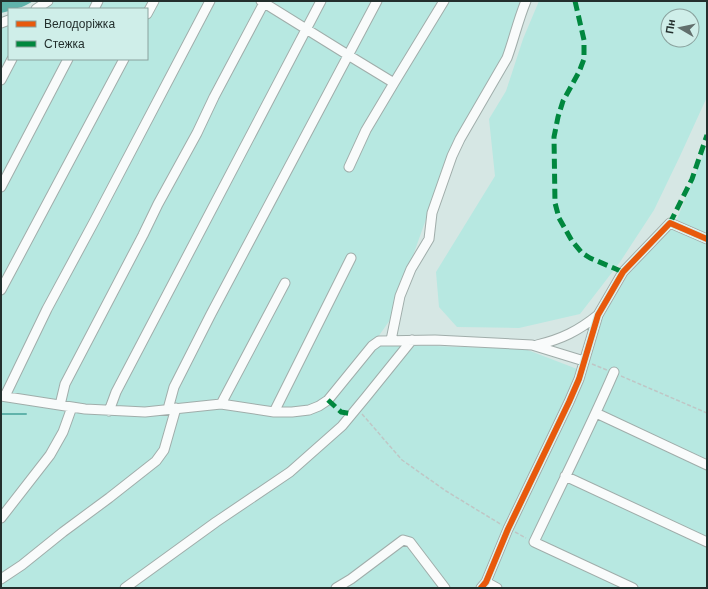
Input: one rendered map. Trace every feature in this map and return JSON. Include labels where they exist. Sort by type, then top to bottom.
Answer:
[{"type":"street","points":[[39,8],[48,1]]},
{"type":"street","points":[[148,12],[154,1]]},
{"type":"street","points":[[210,1],[47,309],[3,396],[72,407],[109,411],[145,412],[221,404],[274,412],[297,412],[309,410],[328,400],[372,346],[379,341],[435,340],[536,345],[551,342],[574,332],[585,326],[598,315]]},
{"type":"street","points":[[109,411],[116,392],[321,1]]},
{"type":"street","points":[[1,579],[22,565],[156,461],[164,450],[172,409],[174,387],[211,314],[377,1]]},
{"type":"street","points":[[349,167],[366,130],[444,1]]},
{"type":"street","points":[[391,340],[400,296],[411,269],[429,239],[432,212],[452,156],[460,139],[507,58],[526,1]]},
{"type":"street","points":[[60,405],[65,384],[264,2],[394,83]]},
{"type":"street","points":[[1,80],[11,60]]},
{"type":"street","points":[[1,187],[67,60]]},
{"type":"street","points":[[1,290],[123,60]]},
{"type":"street","points":[[497,588],[484,585],[508,529],[579,379],[598,315],[623,272],[670,224],[707,239]]},
{"type":"street","points":[[274,412],[351,258]]},
{"type":"street","points":[[221,404],[285,283]]},
{"type":"street","points":[[131,587],[216,522],[290,472],[342,426],[412,340]]},
{"type":"street","points":[[536,345],[584,361]]},
{"type":"street","points":[[614,372],[534,542],[633,588]]},
{"type":"street","points":[[1,518],[50,455],[63,432],[72,407]]},
{"type":"street","points":[[596,413],[707,466]]},
{"type":"street","points":[[565,476],[707,542]]},
{"type":"street","points":[[336,588],[351,579],[404,540],[410,542],[445,588]]},
{"type":"path","points":[[584,361],[614,372],[707,414]]},
{"type":"path","points":[[352,414],[362,414],[402,460],[446,491],[508,529],[534,542]]},
{"type":"shaded area","points":[[1,1],[33,1],[22,7],[8,8],[8,11],[1,13]]},
{"type":"shaded area","points":[[53,1],[523,1],[514,21],[509,45],[450,152],[390,320],[373,344],[525,349],[585,372],[602,318],[627,276],[677,219],[707,145],[707,228],[703,237],[707,239],[707,588],[1,588],[1,27],[8,24],[8,60],[148,60],[148,8],[44,8]]},
{"type":"shaded area","points":[[539,1],[707,1],[707,97],[654,210],[620,262],[580,314],[519,328],[457,327],[439,307],[436,272],[495,176],[489,119],[506,91],[523,39]]},
{"type":"waterway","points":[[1,414],[26,414]]},
{"type":"marked path","points":[[575,1],[584,40],[584,59],[579,72],[563,101],[558,117],[554,137],[555,203],[559,218],[572,241],[582,253],[623,272]]},
{"type":"marked path","points":[[670,223],[692,179],[707,135]]},
{"type":"marked path","points":[[328,400],[341,412],[352,414]]},
{"type":"cycle path","points":[[481,588],[486,582],[508,529],[579,379],[598,315],[623,272],[670,223],[707,239]]}]
